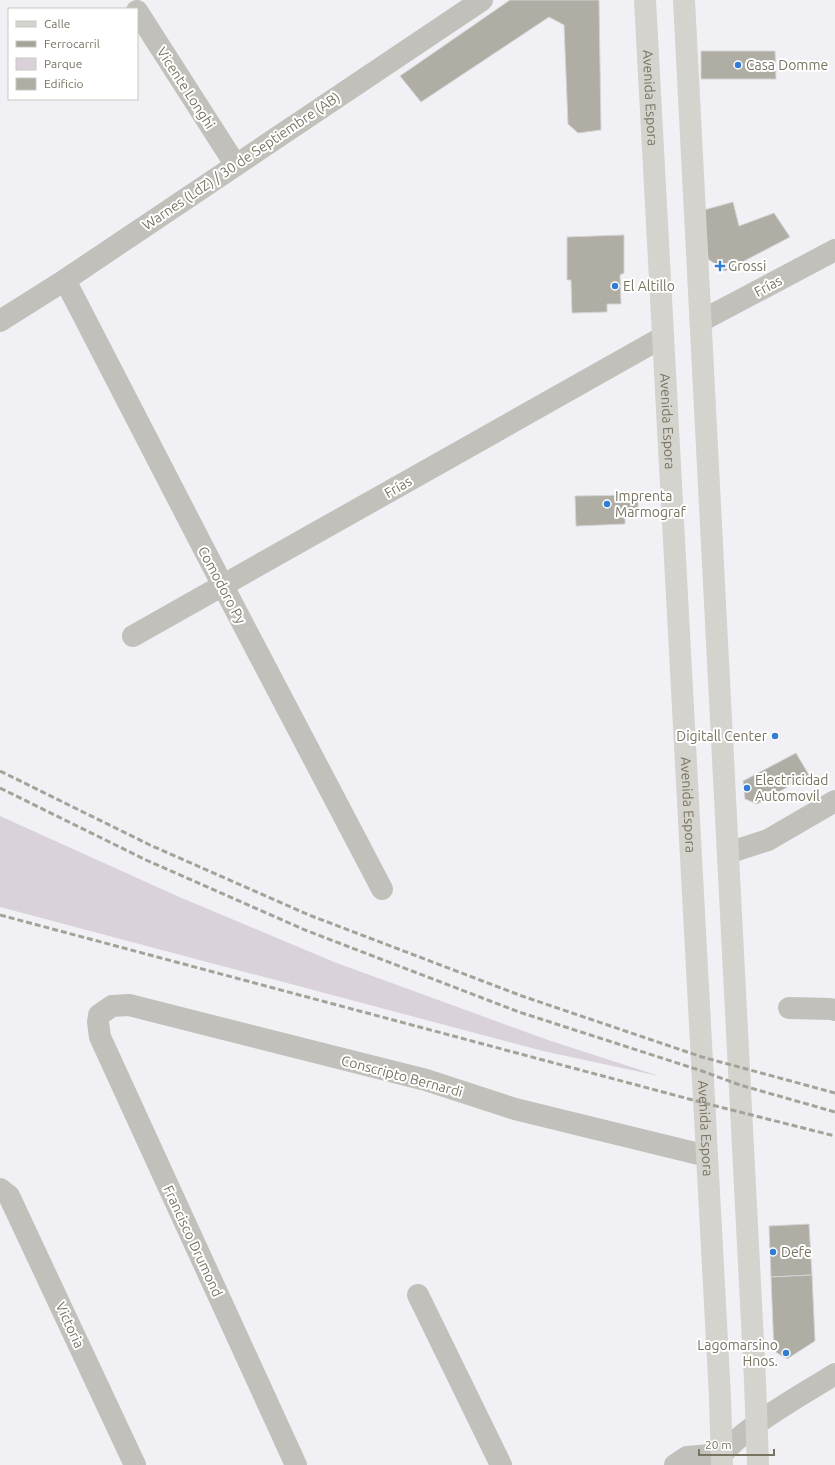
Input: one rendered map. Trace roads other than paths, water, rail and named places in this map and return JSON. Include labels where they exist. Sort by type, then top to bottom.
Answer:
[{"type":"main road","name":"Avenida Espora","points":[[645,0],[720,1397],[719,1461]]},
{"type":"main road","points":[[684,0],[758,1465]]},
{"type":"street","name":"Warnes (LdZ) / 30 de Septiembre (AB)","points":[[2,315],[65,280],[235,164],[482,0]]},
{"type":"street","name":"Vicente Longhi","points":[[138,13],[235,164]]},
{"type":"street","name":"Frías","points":[[701,321],[835,250]]},
{"type":"street","name":"Comodoro Py","points":[[65,280],[382,889]]},
{"type":"street","name":"Frías","points":[[133,636],[663,337]]},
{"type":"street","points":[[728,853],[768,840],[835,801]]},
{"type":"street","name":"Conscripto Bernardi","points":[[99,1015],[112,1006],[129,1005],[426,1080],[515,1109],[707,1156]]},
{"type":"street","points":[[789,1008],[835,1010]]},
{"type":"street","name":"Francisco Drumond","points":[[99,1015],[98,1022],[100,1037],[296,1465]]},
{"type":"street","name":"Victoria","points":[[0,1189],[9,1196],[135,1465]]},
{"type":"street","points":[[418,1295],[501,1465]]},
{"type":"street","points":[[676,1465],[687,1457],[719,1461],[757,1423],[835,1374]]},
{"type":"railway","points":[[0,771],[150,845],[309,915],[522,996],[702,1057],[835,1093]]},
{"type":"railway","points":[[0,788],[146,860],[305,930],[519,1012],[702,1071],[740,1085],[835,1112]]},
{"type":"railway","points":[[0,915],[704,1103],[835,1136]]},
{"type":"place","name":"Casa Domme","points":[[738,65]]},
{"type":"place","name":"Grossi","points":[[720,266]]},
{"type":"place","name":"El Altillo","points":[[615,286]]},
{"type":"place","name":"Imprenta Marmograf","points":[[607,504]]},
{"type":"place","name":"Digitall Center","points":[[775,736]]},
{"type":"place","name":"Electricidad Automovil","points":[[747,788]]},
{"type":"place","name":"Defe","points":[[773,1252]]},
{"type":"place","name":"Lagomarsino Hnos.","points":[[786,1353]]}]
